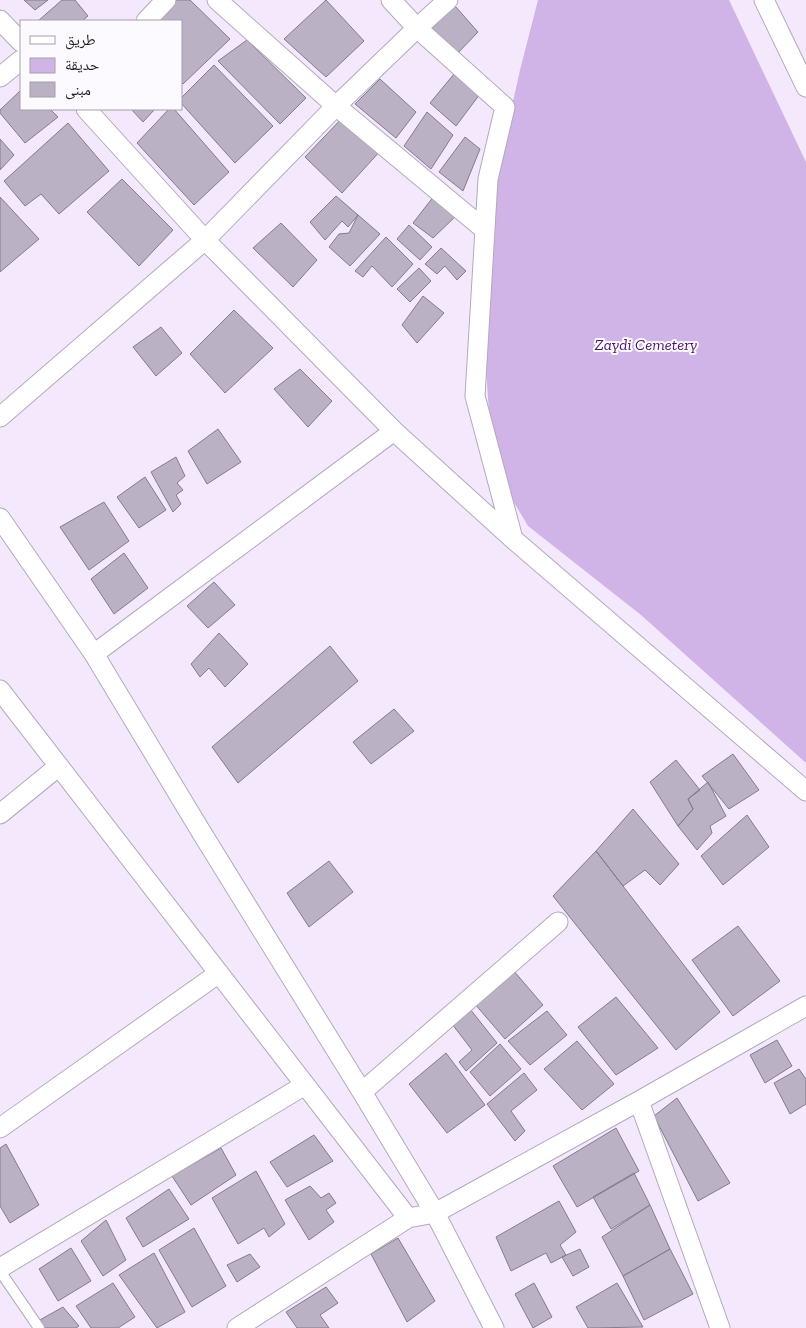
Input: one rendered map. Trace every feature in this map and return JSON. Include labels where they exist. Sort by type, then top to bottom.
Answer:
[{"type":"street","points":[[147,20],[166,0]]},
{"type":"street","points":[[217,0],[336,106],[485,230]]},
{"type":"street","points":[[391,0],[417,28],[506,106],[488,179],[475,396],[513,539]]},
{"type":"street","points":[[0,417],[205,240],[336,106],[448,0]]},
{"type":"street","points":[[764,0],[806,87]]},
{"type":"street","points":[[0,20],[20,41]]},
{"type":"street","points":[[0,77],[20,61]]},
{"type":"street","points":[[87,110],[205,240],[394,432],[513,539],[806,791]]},
{"type":"street","points":[[94,654],[394,432]]},
{"type":"street","points":[[0,518],[94,654],[362,1092],[435,1213],[494,1328]]},
{"type":"street","points":[[0,690],[408,1218]]},
{"type":"street","points":[[0,814],[59,766]]},
{"type":"street","points":[[362,1092],[558,922]]},
{"type":"street","points":[[0,1128],[218,973]]},
{"type":"street","points":[[237,1328],[408,1218],[435,1213],[639,1101],[806,1006]]},
{"type":"street","points":[[0,1270],[305,1085]]},
{"type":"street","points":[[639,1101],[720,1328]]},
{"type":"lane","points":[[0,1270],[39,1328]]},
{"type":"green space","name":"Zaydi Cemetery","points":[[538,0],[729,0],[806,162],[806,763],[641,615],[528,526],[512,499],[489,413],[485,351],[494,187]]},
{"type":"building","points":[[24,0],[48,0],[35,10]]},
{"type":"building","points":[[62,0],[75,0],[88,16],[83,20],[39,20]]},
{"type":"building","points":[[176,0],[190,0],[230,39],[183,84],[182,20],[157,20]]},
{"type":"building","points":[[326,0],[364,41],[326,77],[284,39]]},
{"type":"building","points":[[455,6],[478,32],[456,55],[430,30]]},
{"type":"building","points":[[247,40],[306,98],[280,124],[218,61]]},
{"type":"building","points":[[214,65],[273,126],[235,163],[182,104],[182,97]]},
{"type":"building","points":[[454,74],[480,94],[456,126],[430,103]]},
{"type":"building","points":[[380,79],[416,112],[396,138],[355,104]]},
{"type":"building","points":[[20,91],[20,110],[51,110],[58,117],[25,143],[0,113],[0,110]]},
{"type":"building","points":[[132,110],[154,110],[143,122]]},
{"type":"building","points":[[168,110],[175,110],[229,172],[194,205],[137,143]]},
{"type":"building","points":[[427,112],[453,135],[431,169],[404,146]]},
{"type":"building","points":[[345,115],[382,149],[342,193],[305,157]]},
{"type":"building","points":[[68,123],[109,171],[59,214],[41,194],[25,206],[4,181]]},
{"type":"building","points":[[465,137],[480,149],[463,191],[439,172]]},
{"type":"building","points":[[0,139],[14,155],[0,170]]},
{"type":"building","points":[[122,179],[173,230],[139,266],[87,212]]},
{"type":"building","points":[[336,196],[358,215],[348,227],[342,221],[325,240],[310,222]]},
{"type":"building","points":[[434,196],[457,215],[433,238],[413,223]]},
{"type":"building","points":[[0,197],[39,239],[0,272]]},
{"type":"building","points":[[358,215],[380,234],[350,266],[329,247],[339,234],[349,233]]},
{"type":"building","points":[[281,223],[317,260],[293,287],[253,248]]},
{"type":"building","points":[[409,225],[432,247],[420,260],[397,239]]},
{"type":"building","points":[[386,237],[413,264],[392,287],[372,266],[363,277],[355,271]]},
{"type":"building","points":[[441,248],[466,271],[457,280],[445,266],[437,274],[425,264]]},
{"type":"building","points":[[419,268],[431,281],[410,302],[397,289]]},
{"type":"building","points":[[423,296],[444,313],[417,343],[402,325]]},
{"type":"building","points":[[234,310],[273,348],[225,393],[190,354]]},
{"type":"building","points":[[161,327],[182,353],[156,376],[133,347]]},
{"type":"building","points":[[300,369],[332,401],[308,427],[274,389]]},
{"type":"building","points":[[218,429],[241,462],[207,484],[188,451]]},
{"type":"building","points":[[176,457],[185,476],[177,483],[183,490],[176,495],[181,504],[173,512],[151,472]]},
{"type":"building","points":[[145,477],[166,510],[139,528],[117,497]]},
{"type":"building","points":[[104,502],[129,541],[89,570],[60,527]]},
{"type":"building","points":[[124,553],[148,588],[114,614],[91,579]]},
{"type":"building","points":[[214,582],[235,605],[208,628],[187,606]]},
{"type":"building","points":[[219,633],[248,664],[225,687],[209,668],[200,677],[191,664]]},
{"type":"building","points":[[330,646],[358,681],[238,783],[212,747]]},
{"type":"building","points":[[394,709],[414,731],[371,764],[353,742]]},
{"type":"building","points":[[733,754],[759,790],[729,809],[702,776]]},
{"type":"building","points":[[676,760],[700,790],[688,799],[693,809],[678,826],[650,782]]},
{"type":"building","points":[[708,782],[726,816],[710,826],[712,833],[697,850],[678,826],[693,809],[688,799]]},
{"type":"building","points":[[633,809],[679,864],[660,885],[645,870],[623,886],[596,851]]},
{"type":"building","points":[[747,815],[769,847],[723,885],[701,856]]},
{"type":"building","points":[[596,851],[720,1012],[676,1050],[553,896]]},
{"type":"building","points":[[329,861],[353,892],[309,927],[287,893]]},
{"type":"building","points":[[738,926],[780,981],[733,1016],[692,960]]},
{"type":"building","points":[[513,970],[543,1005],[505,1039],[474,1003]]},
{"type":"building","points":[[616,997],[658,1048],[616,1075],[578,1027]]},
{"type":"building","points":[[470,1009],[497,1043],[466,1071],[459,1062],[472,1050],[452,1024]]},
{"type":"building","points":[[547,1011],[567,1035],[530,1065],[508,1041]]},
{"type":"building","points":[[777,1040],[792,1066],[765,1083],[750,1055]]},
{"type":"building","points":[[577,1041],[614,1084],[582,1110],[544,1069]]},
{"type":"building","points":[[500,1044],[521,1069],[490,1096],[470,1072]]},
{"type":"building","points":[[446,1053],[485,1105],[447,1133],[409,1084]]},
{"type":"building","points":[[799,1069],[806,1079],[806,1104],[790,1114],[774,1083]]},
{"type":"building","points":[[524,1073],[537,1090],[511,1111],[525,1131],[515,1141],[487,1104]]},
{"type":"building","points":[[677,1098],[730,1183],[698,1201],[654,1116]]},
{"type":"building","points":[[616,1128],[639,1171],[577,1207],[553,1166]]},
{"type":"building","points":[[314,1135],[333,1161],[287,1187],[270,1162]]},
{"type":"building","points":[[6,1144],[39,1205],[10,1223],[0,1206],[0,1148]]},
{"type":"building","points":[[221,1148],[236,1175],[191,1205],[172,1176]]},
{"type":"building","points":[[256,1171],[285,1224],[269,1237],[264,1228],[238,1244],[212,1198]]},
{"type":"building","points":[[634,1173],[650,1205],[611,1229],[593,1197]]},
{"type":"building","points":[[310,1186],[321,1198],[329,1193],[336,1203],[326,1210],[334,1222],[309,1240],[285,1200]]},
{"type":"building","points":[[169,1189],[189,1219],[143,1247],[126,1218]]},
{"type":"building","points":[[559,1201],[576,1232],[560,1245],[566,1255],[551,1263],[546,1253],[511,1271],[496,1237]]},
{"type":"building","points":[[650,1205],[670,1249],[623,1276],[602,1237]]},
{"type":"building","points":[[106,1220],[126,1260],[103,1276],[81,1241]]},
{"type":"building","points":[[194,1228],[226,1286],[192,1307],[159,1250]]},
{"type":"building","points":[[398,1238],[435,1301],[407,1322],[371,1254]]},
{"type":"building","points":[[71,1248],[91,1281],[58,1301],[39,1269]]},
{"type":"building","points":[[580,1249],[589,1267],[573,1276],[562,1257]]},
{"type":"building","points":[[670,1249],[693,1294],[644,1320],[623,1276]]},
{"type":"building","points":[[154,1253],[185,1312],[157,1328],[119,1275]]},
{"type":"building","points":[[250,1254],[260,1267],[237,1282],[227,1265]]},
{"type":"building","points":[[113,1283],[135,1317],[118,1328],[91,1328],[76,1306]]},
{"type":"building","points":[[534,1283],[552,1317],[533,1328],[515,1294]]},
{"type":"building","points":[[617,1283],[643,1327],[588,1328],[576,1307]]},
{"type":"building","points":[[326,1287],[338,1303],[320,1315],[329,1328],[297,1328],[286,1312]]},
{"type":"building","points":[[63,1307],[79,1326],[76,1328],[43,1328],[38,1321]]}]
